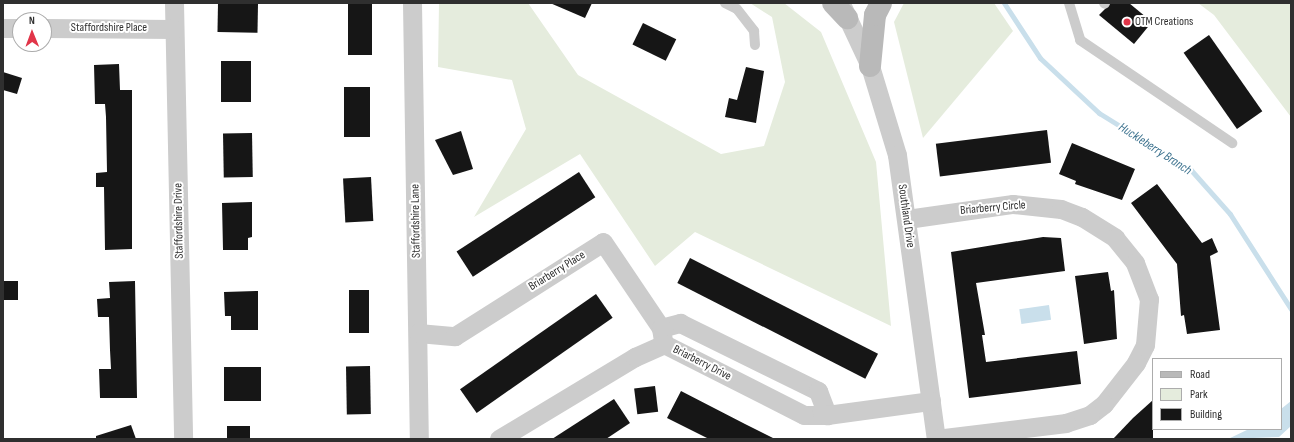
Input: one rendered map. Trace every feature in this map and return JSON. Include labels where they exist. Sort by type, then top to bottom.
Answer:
[{"type":"street","name":"Staffordshire Drive","points":[[174,3],[183,439]]},
{"type":"street","name":"Staffordshire Lane","points":[[412,3],[419,439]]},
{"type":"street","points":[[870,66],[875,15],[881,3]]},
{"type":"street","name":"Southland Drive","points":[[840,8],[870,66],[890,125],[907,219],[936,439]]},
{"type":"street","name":"Staffordshire Place","points":[[52,28],[174,29]]},
{"type":"street","name":"Briarberry Circle","points":[[907,219],[1013,204],[1060,209],[1082,217],[1115,238],[1135,263],[1149,299],[1145,345],[1136,363],[1104,404],[1090,415],[1066,423],[936,439]]},
{"type":"street","name":"Briarberry Place","points":[[418,333],[454,336],[602,242],[662,336]]},
{"type":"street","name":"Briarberry Drive","points":[[827,415],[818,391],[680,323],[662,336],[804,415],[827,415],[931,401]]},
{"type":"street","points":[[499,439],[635,357],[662,336]]},
{"type":"lane","points":[[725,3],[737,9],[754,31],[755,45]]},
{"type":"lane","points":[[1069,3],[1080,40],[1232,143]]},
{"type":"green space","points":[[439,3],[528,3],[578,75],[721,154],[764,146],[785,82],[772,17],[750,3],[784,3],[821,32],[876,162],[891,326],[695,232],[655,266],[580,154],[474,217],[526,129],[512,80],[438,67]]},
{"type":"green space","points":[[904,3],[994,3],[1013,31],[923,138],[894,22]]},
{"type":"green space","points":[[1198,3],[1291,3],[1291,117],[1214,15]]},
{"type":"water","points":[[1049,305],[1051,320],[1021,324],[1019,309]]},
{"type":"water","points":[[1291,401],[1291,426],[1279,437],[1228,439],[1247,430],[1282,430],[1282,408]]},
{"type":"building","points":[[218,3],[258,4],[257,33],[217,32]]},
{"type":"building","points":[[348,3],[372,3],[372,55],[348,55]]},
{"type":"building","points":[[550,3],[592,3],[585,18]]},
{"type":"building","name":"OTM Creations","points":[[1111,3],[1129,3],[1152,22],[1134,44],[1099,15]]},
{"type":"building","points":[[643,23],[676,39],[666,61],[632,45]]},
{"type":"building","points":[[1209,35],[1262,111],[1237,129],[1184,53]]},
{"type":"building","points":[[221,61],[251,61],[251,102],[221,102]]},
{"type":"building","points":[[119,64],[120,90],[132,90],[132,249],[105,250],[104,187],[96,187],[96,173],[107,172],[106,117],[105,104],[95,104],[94,65]]},
{"type":"building","points":[[746,67],[764,71],[756,123],[725,117],[729,98],[737,100]]},
{"type":"building","points":[[3,72],[22,78],[17,94],[3,90]]},
{"type":"building","points":[[344,87],[370,87],[370,137],[344,137]]},
{"type":"building","points":[[1047,130],[1051,163],[940,176],[936,144]]},
{"type":"building","points":[[461,131],[473,169],[453,175],[435,140]]},
{"type":"building","points":[[252,133],[253,177],[224,177],[223,134]]},
{"type":"building","points":[[1072,143],[1135,169],[1122,200],[1075,184],[1076,181],[1059,174]]},
{"type":"building","points":[[579,172],[595,197],[473,277],[457,252]]},
{"type":"building","points":[[371,177],[373,221],[345,222],[343,178]]},
{"type":"building","points":[[1157,184],[1202,243],[1212,238],[1218,252],[1210,256],[1220,330],[1187,334],[1184,315],[1181,316],[1177,264],[1131,203]]},
{"type":"building","points":[[252,202],[252,237],[248,238],[248,250],[223,250],[222,203]]},
{"type":"building","points":[[1043,237],[1061,238],[1065,271],[976,283],[985,335],[982,335],[986,362],[1077,351],[1081,384],[969,398],[951,252]]},
{"type":"building","points":[[690,258],[878,354],[865,379],[677,283]]},
{"type":"building","points":[[1108,272],[1111,291],[1114,290],[1117,339],[1084,344],[1075,276]]},
{"type":"building","points":[[3,281],[18,281],[18,300],[3,300]]},
{"type":"building","points":[[135,281],[137,398],[100,398],[99,369],[111,369],[109,317],[98,317],[97,299],[110,298],[109,282]]},
{"type":"building","points":[[349,290],[369,290],[369,333],[349,333]]},
{"type":"building","points":[[258,291],[258,330],[231,330],[231,316],[225,316],[224,292]]},
{"type":"building","points":[[596,294],[613,318],[477,413],[460,389]]},
{"type":"building","points":[[346,366],[370,366],[371,414],[347,414]]},
{"type":"building","points":[[224,367],[261,367],[261,401],[224,401]]},
{"type":"building","points":[[655,386],[658,412],[637,414],[634,389]]},
{"type":"building","points":[[681,391],[775,439],[709,439],[667,418]]},
{"type":"building","points":[[614,399],[630,423],[606,439],[552,439]]},
{"type":"building","points":[[1152,401],[1153,439],[1113,439]]},
{"type":"building","points":[[131,425],[136,439],[96,439],[96,436]]},
{"type":"building","points":[[227,426],[250,426],[250,439],[227,439]]},
{"type":"waterway","name":"Huckleberry Branch","points":[[1004,3],[1040,58],[1099,113],[1191,170],[1230,214],[1291,309]]},
{"type":"place","name":"OTM Creations","points":[[1127,22]]}]
